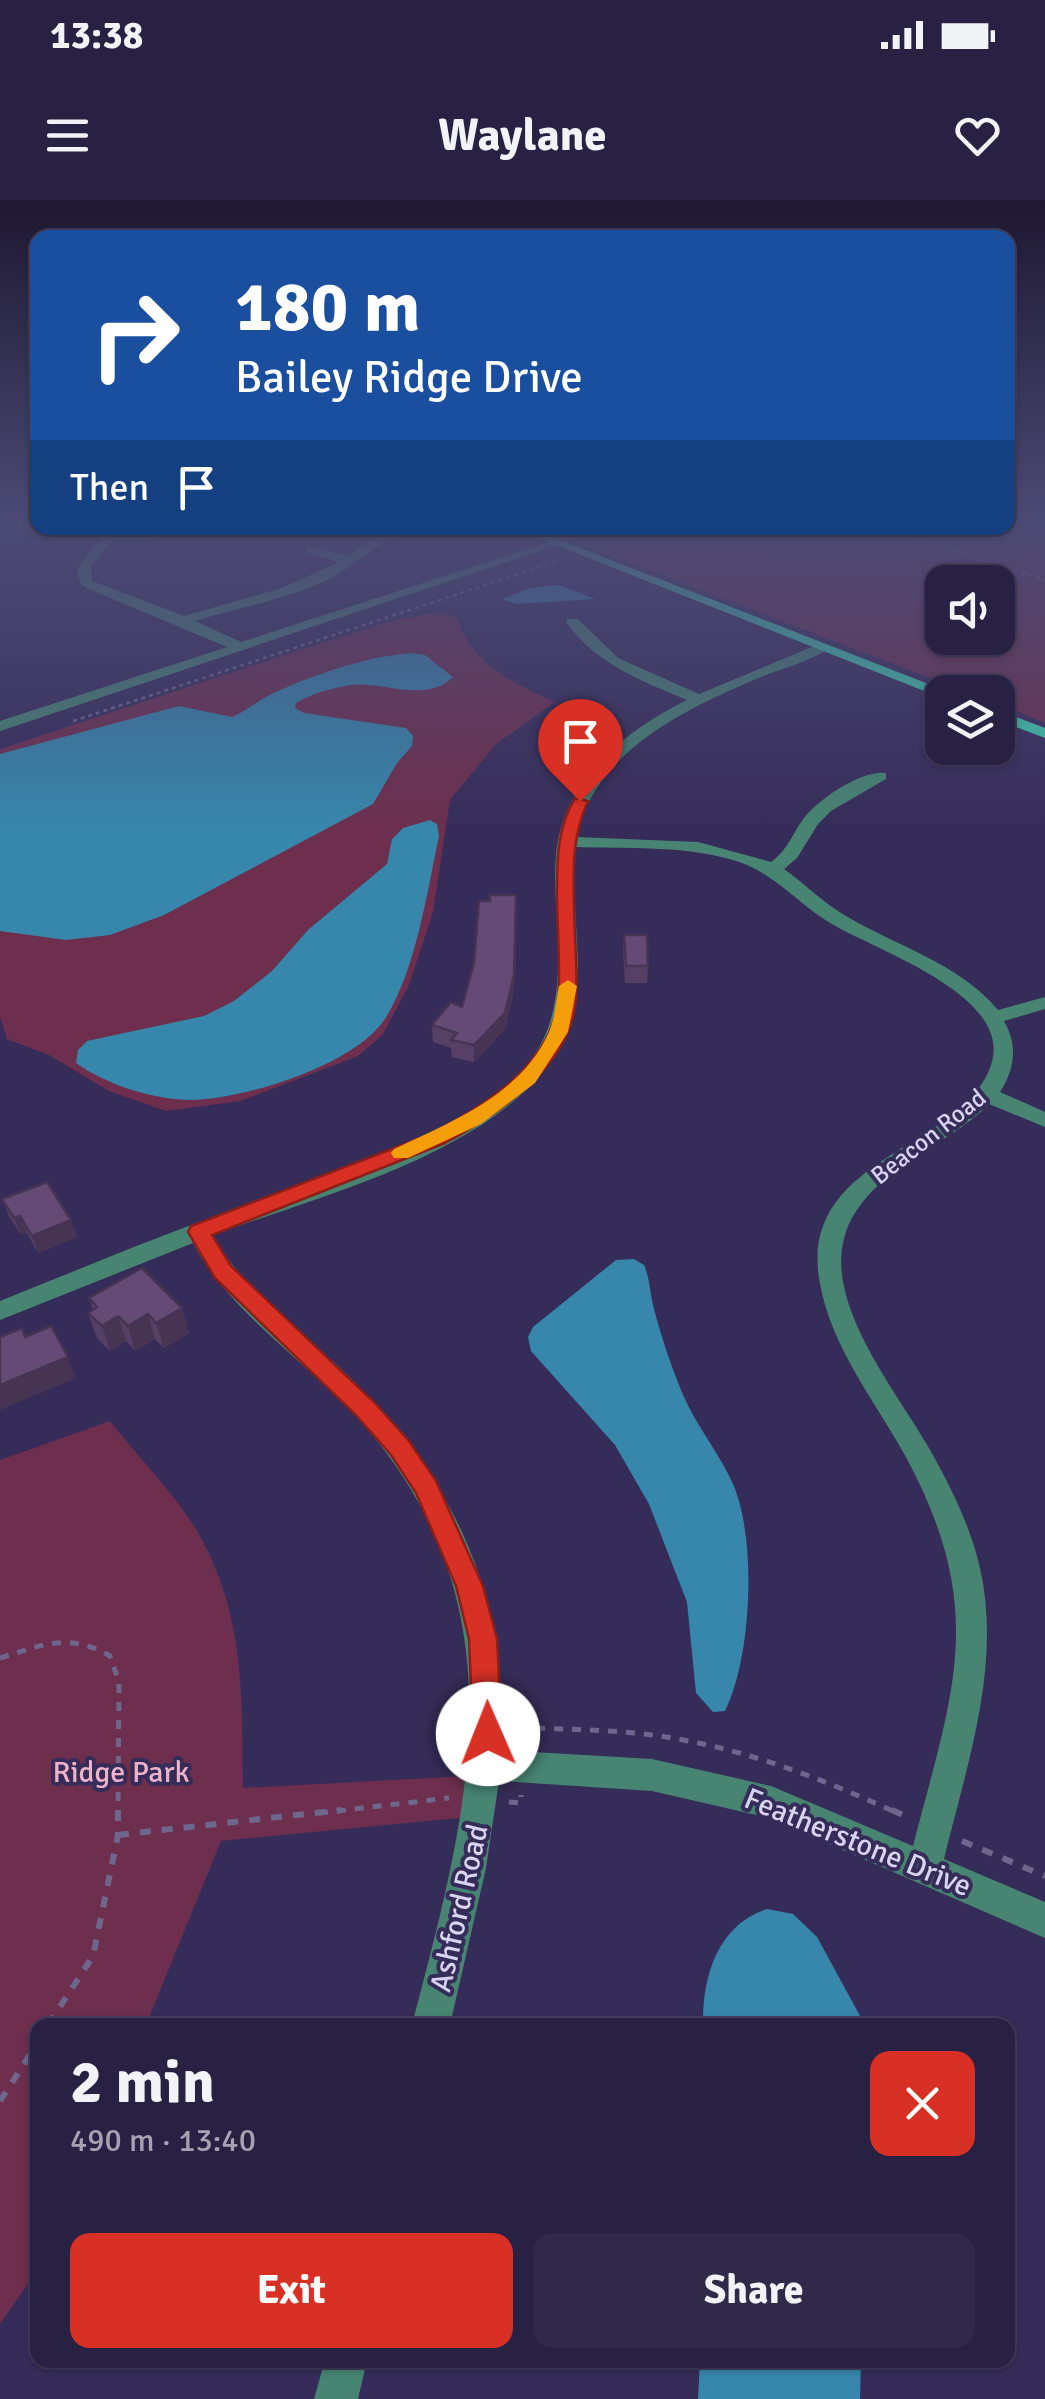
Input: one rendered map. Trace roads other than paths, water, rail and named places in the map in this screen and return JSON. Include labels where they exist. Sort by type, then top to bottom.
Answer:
[{"type":"main road","points":[[774,628],[925,686]]},
{"type":"main road","points":[[1015,722],[1045,733]]},
{"type":"street","points":[[199,628],[242,648]]},
{"type":"street","points":[[0,726],[303,628]]},
{"type":"street","points":[[577,628],[587,644],[604,658],[700,700]]},
{"type":"street","points":[[0,1311],[438,1138],[474,1120],[528,1078],[558,1032],[567,1004],[566,842],[580,801],[606,764],[655,724],[700,700],[824,647]]},
{"type":"street","points":[[773,868],[796,853],[814,816],[837,798],[880,776]]},
{"type":"street","points":[[566,842],[719,851],[773,868],[834,918],[961,985],[994,1017],[1045,1002]]},
{"type":"street","name":"Beacon Road","points":[[924,1868],[970,1699],[976,1644],[972,1589],[959,1536],[940,1493],[846,1328],[829,1268],[839,1219],[852,1198],[869,1180],[987,1095],[1004,1060],[1003,1042],[994,1017]]},
{"type":"street","points":[[987,1095],[1045,1120]]},
{"type":"street","name":"Ashford Road","points":[[199,1232],[223,1272],[365,1408],[400,1448],[427,1488],[470,1586],[483,1639],[489,1703],[487,1765],[473,1859],[433,2018]]},
{"type":"street","name":"Featherstone Drive","points":[[487,1765],[652,1775],[770,1802],[1045,1920]]},
{"type":"street","points":[[336,2399],[344,2368]]},
{"type":"water","points":[[410,653],[425,655],[453,677],[442,685],[418,690],[344,686],[296,703],[295,708],[304,713],[406,728],[413,736],[412,746],[373,804],[164,915],[110,935],[66,940],[0,931],[0,754],[179,706],[232,717],[266,697],[318,675],[355,663]]},
{"type":"water","points":[[430,820],[437,824],[439,836],[405,978],[385,1019],[350,1051],[325,1065],[268,1086],[192,1100],[131,1090],[76,1063],[78,1050],[87,1041],[204,1016],[234,1001],[272,971],[308,930],[387,864],[392,839],[403,828]]},
{"type":"water","points":[[634,1259],[646,1270],[660,1331],[684,1397],[728,1473],[741,1507],[748,1566],[746,1630],[725,1711],[713,1712],[696,1693],[687,1602],[649,1504],[615,1445],[531,1351],[528,1337],[533,1327],[616,1260]]},
{"type":"water","points":[[767,1909],[793,1914],[817,1937],[861,2018],[703,2018],[706,1988],[716,1955],[736,1927]]},
{"type":"water","points":[[700,2368],[861,2368],[860,2399],[698,2399]]},
{"type":"park label","name":"Ridge Park","points":[[121,1772]]}]
